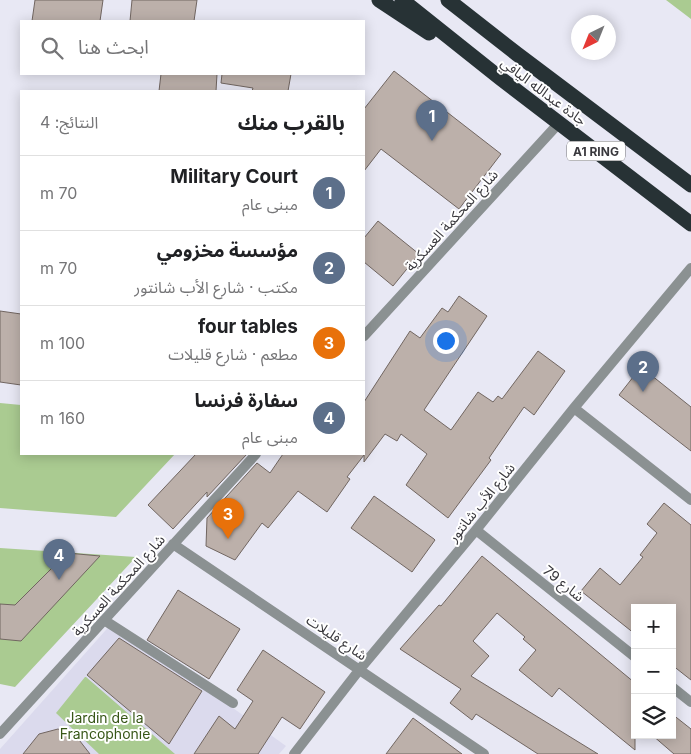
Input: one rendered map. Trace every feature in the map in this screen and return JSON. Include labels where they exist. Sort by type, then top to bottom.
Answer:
[{"type":"highway","points":[[379,0],[500,78]]},
{"type":"highway","name":"جادة عبدالله اليافي","points":[[402,0],[500,78],[691,224]]},
{"type":"highway","name":"A1 RING","points":[[448,0],[517,54]]},
{"type":"highway","points":[[466,0],[517,54]]},
{"type":"highway","name":"جادة عبدالله اليافي","points":[[517,54],[691,185]]},
{"type":"street","name":"شارع المحكمة العسكرية","points":[[365,335],[559,123]]},
{"type":"street","name":"شارع الأب شانتور","points":[[294,754],[360,669],[691,268]]},
{"type":"street","points":[[574,408],[691,500]]},
{"type":"street","name":"شارع المحكمة العسكرية","points":[[0,734],[255,455]]},
{"type":"street","name":"شارع 79","points":[[476,530],[631,654]]},
{"type":"street","name":"شارع قليلات","points":[[173,544],[484,754]]},
{"type":"street","points":[[104,620],[233,702]]},
{"type":"street","points":[[676,690],[691,702]]},
{"type":"shaded area","points":[[113,622],[286,746],[279,754],[0,754],[0,749]]},
{"type":"green space","points":[[666,0],[691,0],[691,19]]},
{"type":"green space","points":[[0,403],[20,405],[20,455],[174,455],[116,517],[0,508]]},
{"type":"green space","points":[[0,548],[136,557],[15,687],[0,684]]},
{"type":"green space","name":"Jardin de la Francophonie","points":[[85,677],[175,754],[99,754],[56,713]]},
{"type":"building","points":[[35,0],[103,0],[100,20],[32,20]]},
{"type":"building","points":[[132,0],[197,0],[194,20],[130,20]]},
{"type":"building","points":[[394,71],[501,154],[459,209],[381,149],[365,170],[365,108]]},
{"type":"building","points":[[161,75],[217,75],[216,90],[159,90]]},
{"type":"building","points":[[222,75],[291,75],[288,90],[252,90],[253,88],[221,83]]},
{"type":"building","points":[[378,221],[419,254],[393,286],[365,263],[365,237]]},
{"type":"building","points":[[459,296],[487,316],[424,410],[451,430],[478,392],[493,402],[498,396],[502,399],[538,351],[565,371],[534,415],[524,407],[489,458],[491,460],[448,518],[406,485],[427,454],[401,434],[397,441],[385,434],[364,462],[364,455],[365,400],[410,331],[420,338],[442,308],[448,312]]},
{"type":"building","points":[[0,311],[20,314],[20,385],[0,382]]},
{"type":"building","points":[[641,367],[691,407],[691,451],[619,395]]},
{"type":"building","points":[[195,455],[246,455],[207,497],[207,492],[173,529],[148,505]]},
{"type":"building","points":[[282,455],[364,455],[347,477],[350,479],[327,512],[298,491],[268,528],[262,523],[235,560],[206,546],[207,518],[257,463],[270,473]]},
{"type":"building","points":[[374,496],[435,540],[412,572],[351,528]]},
{"type":"building","points":[[664,503],[691,525],[691,680],[676,668],[676,604],[631,604],[631,631],[581,591],[600,568],[620,585],[643,557],[640,555],[657,533],[647,524]]},
{"type":"building","points":[[67,553],[100,556],[21,641],[0,639],[0,604],[15,605]]},
{"type":"building","points":[[482,556],[631,680],[631,739],[635,739],[635,750],[559,688],[552,697],[519,670],[536,650],[523,639],[525,637],[497,613],[473,641],[489,656],[471,676],[598,754],[538,754],[476,714],[472,720],[450,703],[461,689],[400,649],[439,605],[441,606]]},
{"type":"building","points":[[178,590],[240,629],[209,679],[147,640]]},
{"type":"building","points":[[119,638],[202,691],[169,744],[87,675]]},
{"type":"building","points":[[263,650],[325,692],[300,729],[282,717],[258,754],[194,754],[219,716],[235,729],[253,701],[237,690]]},
{"type":"building","points":[[676,717],[691,729],[691,754],[674,754],[657,739],[676,739]]},
{"type":"building","points":[[413,718],[462,754],[386,754]]},
{"type":"building","points":[[58,729],[76,736],[90,754],[23,754],[39,734]]},
{"type":"place","name":"Military Court","points":[[432,141]]},
{"type":"place","name":"مؤسسة مخزومي","points":[[643,392]]},
{"type":"place","name":"four tables","points":[[228,539]]},
{"type":"place","name":"سفارة فرنسا","points":[[59,580]]}]
